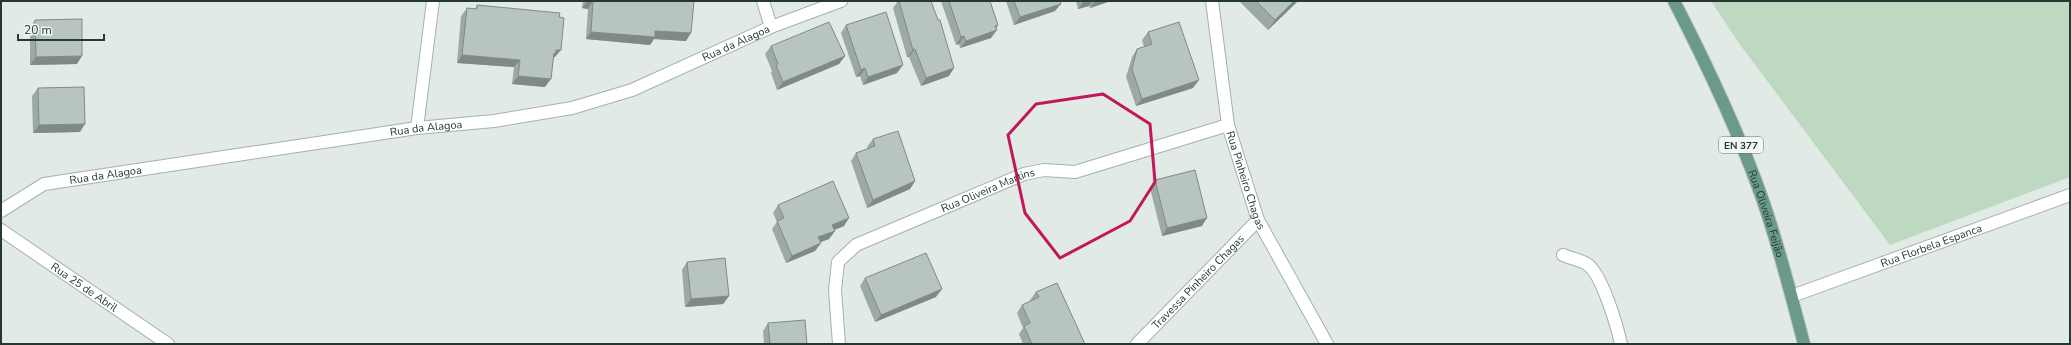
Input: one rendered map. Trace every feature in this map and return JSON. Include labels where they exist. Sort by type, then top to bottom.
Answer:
[{"type":"main road","name":"Rua Oliveira Feijão","points":[[1674,1],[1718,91],[1762,196],[1777,243],[1804,344]]},
{"type":"street","points":[[417,128],[434,1]]},
{"type":"street","points":[[763,1],[771,27]]},
{"type":"street","name":"Rua da Alagoa","points":[[1,211],[44,184],[417,128],[494,121],[572,108],[632,90],[771,27],[841,1]]},
{"type":"street","name":"Rua Pinheiro Chagas","points":[[1212,1],[1228,125],[1258,220],[1327,344]]},
{"type":"street","name":"Rua Oliveira Martins","points":[[839,344],[835,290],[838,262],[856,245],[1024,174],[1044,170],[1075,172],[1228,125]]},
{"type":"street","name":"Rua Florbela Espanca","points":[[1792,296],[2070,195]]},
{"type":"street","name":"Travessa Pinheiro Chagas","points":[[1137,344],[1258,220]]},
{"type":"street","name":"Rua 25 de Abril","points":[[1,230],[168,344]]},
{"type":"street","points":[[1563,255],[1587,264],[1598,279],[1616,320],[1621,344]]},
{"type":"highlighted area","points":[[1103,94],[1150,124],[1155,182],[1130,221],[1060,258],[1025,213],[1008,135],[1036,104]]},
{"type":"green space","points":[[1711,1],[2070,1],[2070,177],[1890,245],[1738,42]]},
{"type":"building","points":[[593,1],[694,1],[691,33],[655,31],[655,37],[591,32]]},
{"type":"building","points":[[899,1],[931,1],[938,20],[940,20],[954,68],[926,78],[915,49],[913,50]]},
{"type":"building","points":[[949,1],[990,1],[998,25],[995,26],[997,30],[966,41],[964,36],[961,37]]},
{"type":"building","points":[[1014,1],[1060,1],[1061,4],[1020,17]]},
{"type":"building","points":[[1256,1],[1294,1],[1275,20]]},
{"type":"building","points":[[477,5],[560,13],[559,17],[564,18],[561,50],[556,50],[556,54],[554,53],[551,79],[518,76],[520,60],[462,55],[467,8],[477,9]]},
{"type":"building","points":[[886,12],[903,65],[868,77],[865,68],[861,70],[846,25]]},
{"type":"building","points":[[82,19],[82,56],[36,57],[35,20]]},
{"type":"building","points":[[829,22],[845,56],[783,82],[776,65],[778,64],[771,46]]},
{"type":"building","points":[[1179,22],[1199,80],[1142,99],[1132,69],[1137,49],[1152,44],[1148,32]]},
{"type":"building","points":[[84,87],[85,124],[39,125],[38,88]]},
{"type":"building","points":[[898,131],[915,181],[873,200],[856,153],[875,146],[873,139]]},
{"type":"building","points":[[1195,170],[1207,218],[1167,228],[1155,180]]},
{"type":"building","points":[[833,181],[849,218],[832,225],[835,231],[818,237],[821,243],[792,256],[777,221],[784,218],[778,205]]},
{"type":"building","points":[[926,253],[942,289],[881,315],[865,278]]},
{"type":"building","points":[[725,258],[729,296],[691,299],[687,262]]},
{"type":"building","points":[[1057,283],[1085,344],[1032,344],[1024,326],[1030,323],[1022,305],[1039,297],[1036,292]]},
{"type":"building","points":[[805,320],[807,344],[770,344],[768,323]]}]
